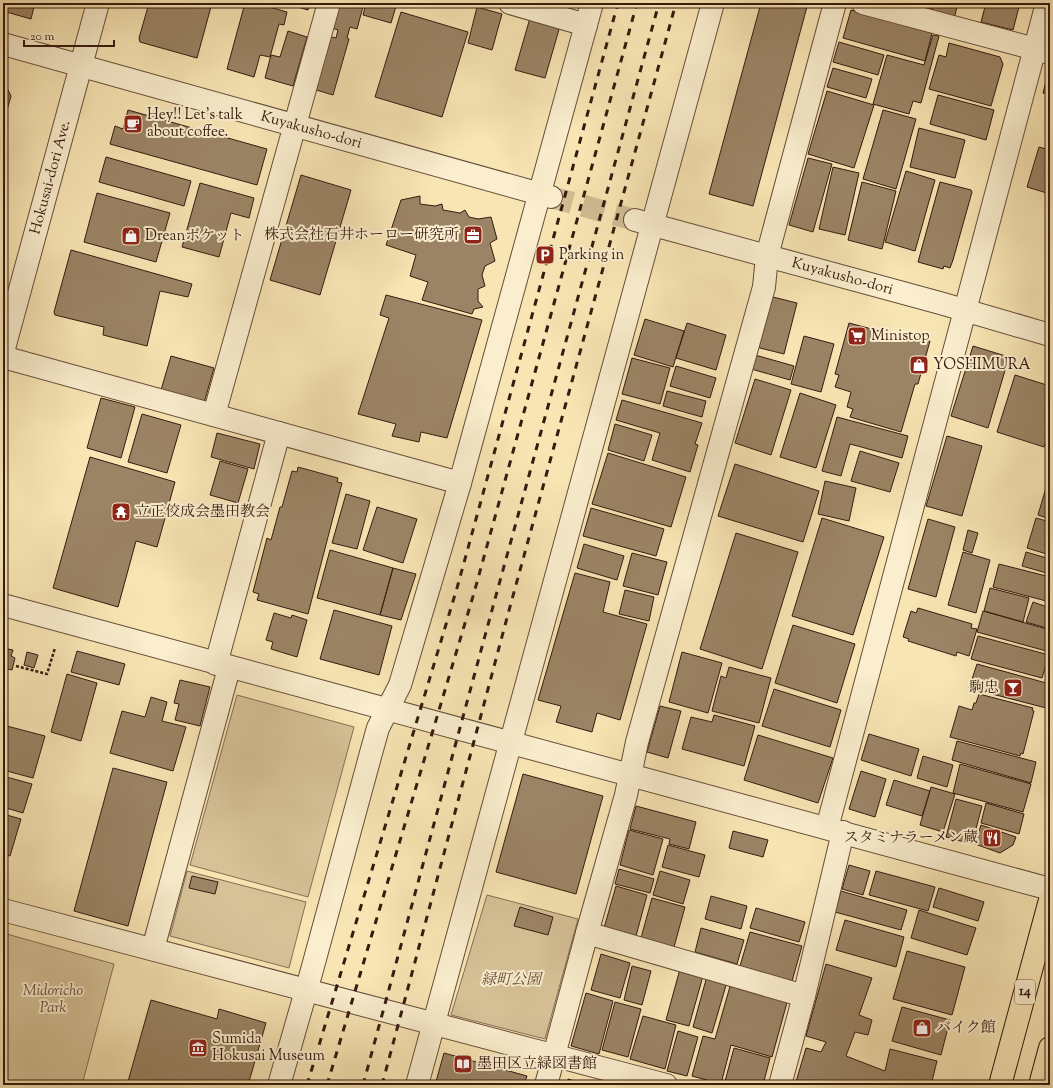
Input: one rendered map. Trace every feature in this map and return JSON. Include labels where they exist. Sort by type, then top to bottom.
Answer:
[{"type":"highway","name":"14","points":[[1000,1085],[1050,900]]},
{"type":"highway","points":[[1040,1085],[1050,1048]]},
{"type":"street","name":"Hokusai-dori Ave.","points":[[3,352],[6,330],[98,3]]},
{"type":"street","points":[[214,415],[329,3]]},
{"type":"street","points":[[510,3],[586,25]]},
{"type":"street","points":[[279,1085],[378,728],[400,685],[545,196],[592,3]]},
{"type":"street","points":[[417,1085],[511,742],[644,223],[713,3]]},
{"type":"street","points":[[546,1085],[626,795],[640,734],[764,287],[767,256],[835,3]]},
{"type":"street","points":[[862,3],[1042,51]]},
{"type":"street","points":[[780,1085],[804,996],[835,830],[964,310],[1042,51],[1047,3]]},
{"type":"street","name":"Kuyakusho-dori","points":[[3,44],[545,196]]},
{"type":"street","name":"Kuyakusho-dori","points":[[644,223],[964,310],[1050,335]]},
{"type":"street","points":[[3,357],[460,483]]},
{"type":"street","points":[[153,949],[279,433]]},
{"type":"street","points":[[3,605],[223,666],[511,742],[1050,889]]},
{"type":"street","points":[[3,910],[666,1085]]},
{"type":"street","points":[[587,933],[804,996]]},
{"type":"path","points":[[16,666],[47,674],[56,645]]},
{"type":"green space","points":[[237,695],[354,727],[308,897],[190,865]]},
{"type":"green space","points":[[187,871],[306,902],[289,968],[170,936]]},
{"type":"green space","name":"緑町公園","points":[[487,895],[578,919],[545,1039],[451,1015]]},
{"type":"green space","name":"Midoricho Park","points":[[3,933],[114,964],[82,1085],[3,1085]]},
{"type":"building","points":[[3,3],[35,3],[31,19],[3,11]]},
{"type":"building","points":[[149,3],[212,3],[197,58],[140,42],[139,38]]},
{"type":"building","points":[[245,3],[255,3],[287,12],[284,25],[279,24],[270,57],[260,55],[254,77],[227,69]]},
{"type":"building","points":[[284,3],[310,3],[308,10]]},
{"type":"building","points":[[336,3],[364,3],[357,29],[350,27],[347,38],[349,39],[333,95],[313,89],[328,36],[336,38],[338,30],[329,27]]},
{"type":"building","points":[[366,3],[397,3],[391,23],[363,15]]},
{"type":"building","points":[[761,3],[808,3],[753,206],[709,194]]},
{"type":"building","points":[[909,3],[958,3],[954,19],[932,13],[933,9]]},
{"type":"building","points":[[986,3],[1020,3],[1013,30],[981,22]]},
{"type":"building","points":[[477,7],[502,14],[492,50],[468,43]]},
{"type":"building","points":[[851,10],[932,33],[925,61],[843,38]]},
{"type":"building","points":[[401,12],[468,32],[442,117],[375,97]]},
{"type":"building","points":[[530,18],[560,26],[545,78],[515,70]]},
{"type":"building","points":[[288,31],[307,37],[293,86],[265,78],[271,55],[280,57]]},
{"type":"building","points":[[933,35],[939,36],[921,103],[913,101],[909,114],[873,104],[887,55],[924,65]]},
{"type":"building","points":[[839,42],[884,55],[878,75],[833,62]]},
{"type":"building","points":[[949,43],[1000,57],[1003,64],[991,106],[929,89],[939,55],[946,57]]},
{"type":"building","points":[[1050,66],[1050,95],[1043,93]]},
{"type":"building","points":[[833,68],[872,79],[866,98],[827,87]]},
{"type":"building","points":[[3,80],[11,96],[3,124]]},
{"type":"building","points":[[827,91],[874,105],[854,168],[808,154]]},
{"type":"building","points":[[938,95],[994,110],[986,140],[930,124]]},
{"type":"building","points":[[128,110],[267,149],[257,185],[110,144],[115,126],[123,129]]},
{"type":"building","points":[[883,110],[916,119],[896,189],[863,179]]},
{"type":"building","points":[[919,128],[965,140],[955,178],[910,167]]},
{"type":"building","points":[[1039,147],[1050,150],[1050,194],[1027,187]]},
{"type":"building","points":[[106,157],[191,181],[184,206],[99,182]]},
{"type":"building","points":[[808,158],[832,164],[813,232],[789,225]]},
{"type":"building","points":[[833,167],[859,173],[845,235],[819,229]]},
{"type":"building","points":[[906,171],[935,180],[915,251],[885,242]]},
{"type":"building","points":[[301,175],[351,190],[320,295],[270,280]]},
{"type":"building","points":[[862,182],[896,191],[882,249],[848,240]]},
{"type":"building","points":[[940,182],[971,190],[972,192],[950,268],[944,266],[943,269],[918,262]]},
{"type":"building","points":[[200,183],[254,198],[249,218],[231,213],[219,257],[182,247]]},
{"type":"building","points":[[97,193],[170,213],[156,262],[84,242]]},
{"type":"building","points":[[420,196],[420,204],[435,206],[442,204],[443,210],[460,213],[465,210],[469,217],[478,219],[491,217],[497,239],[490,243],[495,261],[485,266],[482,275],[485,286],[478,289],[478,301],[483,307],[474,309],[472,314],[422,300],[428,282],[410,276],[416,255],[386,245],[401,200]]},
{"type":"building","points":[[71,250],[192,284],[188,297],[160,291],[147,346],[103,335],[104,327],[55,315],[54,312]]},
{"type":"building","points":[[386,295],[482,320],[447,438],[421,432],[419,442],[392,436],[396,424],[358,414],[389,318],[380,315]]},
{"type":"building","points":[[769,296],[797,303],[784,354],[756,347]]},
{"type":"building","points":[[645,319],[684,331],[673,367],[634,355]]},
{"type":"building","points":[[687,323],[726,335],[716,370],[676,358]]},
{"type":"building","points":[[849,323],[898,336],[899,332],[930,341],[918,384],[915,384],[901,432],[850,417],[853,409],[847,407],[851,392],[835,387],[839,375],[835,374]]},
{"type":"building","points":[[804,336],[834,344],[821,392],[791,384]]},
{"type":"building","points":[[973,346],[1009,357],[988,428],[951,416]]},
{"type":"building","points":[[755,355],[794,366],[790,380],[751,369]]},
{"type":"building","points":[[171,356],[214,368],[204,403],[161,390]]},
{"type":"building","points":[[632,358],[670,368],[660,404],[622,394]]},
{"type":"building","points":[[676,366],[716,378],[710,398],[670,386]]},
{"type":"building","points":[[1015,375],[1050,386],[1050,427],[1044,447],[997,432]]},
{"type":"building","points":[[755,379],[791,390],[771,455],[735,443]]},
{"type":"building","points":[[667,391],[706,401],[702,417],[663,406]]},
{"type":"building","points":[[800,393],[836,405],[816,468],[780,457]]},
{"type":"building","points":[[101,398],[135,407],[121,458],[87,448]]},
{"type":"building","points":[[622,400],[702,423],[695,444],[698,445],[690,472],[652,460],[660,433],[616,420]]},
{"type":"building","points":[[142,414],[181,425],[167,473],[128,462]]},
{"type":"building","points":[[837,417],[908,436],[902,458],[850,444],[841,476],[822,471]]},
{"type":"building","points":[[615,424],[652,435],[644,461],[608,450]]},
{"type":"building","points":[[217,433],[260,444],[254,469],[211,457]]},
{"type":"building","points":[[947,436],[982,446],[962,516],[926,506]]},
{"type":"building","points":[[860,451],[899,463],[890,492],[851,481]]},
{"type":"building","points":[[608,453],[686,477],[671,527],[592,504]]},
{"type":"building","name":"立正佼成会墨田教会","points":[[90,457],[175,482],[157,547],[136,541],[118,607],[53,588]]},
{"type":"building","points":[[220,461],[248,469],[238,503],[210,495]]},
{"type":"building","points":[[735,464],[819,491],[803,542],[718,516]]},
{"type":"building","points":[[298,467],[338,478],[337,482],[342,483],[308,614],[257,600],[259,594],[253,592],[267,538],[271,540],[292,471],[297,472]]},
{"type":"building","points":[[1050,474],[1050,519],[1038,515]]},
{"type":"building","points":[[825,481],[856,488],[849,521],[818,514]]},
{"type":"building","points":[[346,494],[370,501],[357,549],[332,543]]},
{"type":"building","points":[[377,507],[417,519],[403,563],[363,550]]},
{"type":"building","points":[[591,508],[664,529],[656,556],[583,536]]},
{"type":"building","points":[[822,518],[884,537],[853,635],[792,616]]},
{"type":"building","points":[[1036,518],[1050,522],[1050,555],[1027,548]]},
{"type":"building","points":[[928,519],[955,527],[936,597],[908,589]]},
{"type":"building","points":[[968,530],[978,533],[972,553],[963,550]]},
{"type":"building","points":[[736,533],[798,552],[762,669],[700,649]]},
{"type":"building","points":[[584,544],[624,556],[617,580],[577,568]]},
{"type":"building","points":[[330,550],[393,568],[380,615],[317,598]]},
{"type":"building","points":[[963,552],[990,560],[976,613],[948,605]]},
{"type":"building","points":[[1026,552],[1050,559],[1050,574],[1022,566]]},
{"type":"building","points":[[632,553],[667,562],[658,595],[623,586]]},
{"type":"building","points":[[999,564],[1050,577],[1050,602],[993,587]]},
{"type":"building","points":[[393,568],[416,574],[401,620],[380,615]]},
{"type":"building","points":[[575,573],[610,582],[603,612],[647,624],[620,720],[597,713],[592,732],[556,722],[561,706],[538,700]]},
{"type":"building","points":[[990,588],[1029,598],[1023,622],[984,611]]},
{"type":"building","points":[[625,590],[654,597],[649,621],[619,614]]},
{"type":"building","points":[[1033,602],[1050,608],[1050,629],[1026,622]]},
{"type":"building","points":[[918,608],[972,624],[971,628],[977,629],[969,656],[957,652],[956,656],[908,641],[909,639],[903,637],[911,611],[916,613]]},
{"type":"building","points":[[334,610],[392,626],[379,675],[320,659]]},
{"type":"building","points":[[983,611],[1050,630],[1050,652],[977,632]]},
{"type":"building","points":[[274,613],[291,618],[292,615],[307,620],[297,657],[271,649],[273,642],[266,640]]},
{"type":"building","points":[[793,625],[855,644],[837,703],[775,683]]},
{"type":"building","points":[[978,636],[1049,655],[1042,678],[971,659]]},
{"type":"building","points":[[3,648],[13,650],[11,656],[15,658],[12,670],[7,669],[5,676],[3,676]]},
{"type":"building","points":[[77,651],[125,664],[119,685],[71,672]]},
{"type":"building","points":[[27,652],[38,655],[34,668],[24,665]]},
{"type":"building","points":[[682,652],[722,663],[708,713],[669,702]]},
{"type":"building","points":[[977,664],[1050,684],[1050,709],[969,688]]},
{"type":"building","points":[[729,667],[771,678],[759,723],[712,711],[721,676],[726,678]]},
{"type":"building","points":[[67,674],[97,683],[81,741],[51,732]]},
{"type":"building","points":[[180,680],[210,687],[200,726],[175,720],[179,704],[174,703]]},
{"type":"building","points":[[774,689],[841,710],[830,747],[762,726]]},
{"type":"building","points":[[979,694],[1033,708],[1032,710],[1034,711],[1023,754],[1021,753],[1020,756],[950,737],[959,706],[972,710]]},
{"type":"building","points":[[151,697],[167,702],[162,721],[186,727],[173,771],[110,753],[122,711],[145,717]]},
{"type":"building","points":[[660,706],[681,711],[668,758],[647,752]]},
{"type":"building","points":[[714,715],[755,726],[744,766],[682,749],[691,717],[712,722]]},
{"type":"building","points":[[3,725],[45,736],[33,778],[3,770]]},
{"type":"building","points":[[869,734],[919,749],[911,776],[861,760]]},
{"type":"building","points":[[758,735],[833,758],[818,803],[744,780]]},
{"type":"building","points":[[957,741],[1036,762],[1031,783],[952,760]]},
{"type":"building","points":[[923,756],[953,765],[947,787],[917,778]]},
{"type":"building","points":[[960,764],[1031,784],[1023,812],[953,793]]},
{"type":"building","points":[[113,768],[167,782],[128,926],[74,911]]},
{"type":"building","points":[[861,771],[886,779],[875,817],[849,809]]},
{"type":"building","points":[[523,774],[603,796],[576,894],[496,872]]},
{"type":"building","points":[[3,776],[32,784],[23,813],[3,807]]},
{"type":"building","points":[[894,780],[930,791],[922,816],[886,805]]},
{"type":"building","points":[[931,787],[955,794],[943,832],[920,825]]},
{"type":"building","points":[[956,799],[982,806],[972,844],[946,837]]},
{"type":"building","points":[[986,803],[1024,814],[1019,834],[981,823]]},
{"type":"building","points":[[636,806],[696,822],[689,849],[669,844],[670,839],[630,829]]},
{"type":"building","points":[[3,814],[21,819],[10,856],[3,854]]},
{"type":"building","points":[[981,825],[1016,837],[1013,845],[1000,853],[975,844]]},
{"type":"building","points":[[629,830],[663,839],[653,875],[620,865]]},
{"type":"building","points":[[733,831],[768,840],[763,857],[729,848]]},
{"type":"building","points":[[668,845],[705,855],[699,877],[662,867]]},
{"type":"building","points":[[849,865],[870,871],[863,895],[842,889]]},
{"type":"building","points":[[619,869],[654,879],[650,893],[615,884]]},
{"type":"building","points":[[660,871],[690,880],[683,904],[653,895]]},
{"type":"building","points":[[876,871],[935,887],[928,911],[869,895]]},
{"type":"building","points":[[192,876],[218,882],[215,894],[189,888]]},
{"type":"building","points":[[616,886],[647,895],[636,936],[604,928]]},
{"type":"building","points":[[939,888],[984,902],[978,921],[933,907]]},
{"type":"building","points":[[841,891],[907,910],[901,930],[835,912]]},
{"type":"building","points":[[711,896],[747,906],[741,929],[705,919]]},
{"type":"building","points":[[652,898],[685,907],[674,947],[641,938]]},
{"type":"building","points":[[520,907],[553,917],[548,935],[514,926]]},
{"type":"building","points":[[756,908],[805,922],[799,942],[750,928]]},
{"type":"building","points":[[919,910],[976,928],[967,955],[911,938]]},
{"type":"building","points":[[845,920],[904,937],[896,967],[836,950]]},
{"type":"building","points":[[701,928],[744,940],[737,964],[695,952]]},
{"type":"building","points":[[750,932],[802,946],[792,981],[740,966]]},
{"type":"building","points":[[907,951],[965,967],[952,1015],[893,999]]},
{"type":"building","points":[[601,954],[630,963],[620,998],[591,990]]},
{"type":"building","points":[[826,964],[872,978],[859,1015],[872,1020],[868,1035],[855,1032],[846,1056],[885,1071],[890,1049],[937,1061],[931,1085],[795,1085],[806,1048],[821,1052],[826,1042],[806,1036]]},
{"type":"building","points":[[632,966],[651,971],[642,1005],[624,1000]]},
{"type":"building","points":[[680,969],[703,976],[689,1026],[666,1020]]},
{"type":"building","points":[[707,976],[727,982],[712,1033],[693,1027]]},
{"type":"building","points":[[731,983],[788,999],[772,1057],[731,1045],[721,1084],[692,1076],[703,1036],[715,1039]]},
{"type":"building","points":[[586,993],[613,1001],[599,1054],[571,1046]]},
{"type":"building","name":"Sumida Hokusai Museum","points":[[151,1000],[217,1019],[219,1009],[266,1023],[248,1085],[127,1085]]},
{"type":"building","points":[[615,1002],[641,1009],[628,1057],[602,1050]]},
{"type":"building","points":[[902,1007],[950,1020],[941,1055],[892,1041]]},
{"type":"building","points":[[643,1016],[676,1025],[665,1069],[630,1059]]},
{"type":"building","points":[[678,1031],[698,1037],[687,1076],[667,1071]]},
{"type":"building","points":[[734,1048],[770,1058],[763,1085],[724,1085]]},
{"type":"building","name":"墨田区立緑図書館","points":[[444,1053],[527,1076],[524,1085],[435,1085]]},
{"type":"building","points":[[568,1079],[588,1085],[567,1085]]},
{"type":"tunnel","points":[[551,197],[635,220]]},
{"type":"railway","points":[[307,1085],[457,588],[618,3]]},
{"type":"railway","points":[[327,1085],[474,593],[637,3]]},
{"type":"railway","points":[[363,1085],[659,3]]},
{"type":"railway","points":[[382,1085],[511,603],[676,3]]},
{"type":"place","name":"Hey!! Let's talk about coffee.","points":[[133,124]]},
{"type":"place","name":"株式会社石井ホーロー研究所","points":[[473,235]]},
{"type":"place","name":"Dreanポケット","points":[[131,236]]},
{"type":"place","name":"Parking in","points":[[545,255]]},
{"type":"place","name":"Ministop","points":[[857,336]]},
{"type":"place","name":"YOSHIMURA","points":[[919,365]]},
{"type":"place","name":"立正佼成会墨田教会","points":[[121,512]]},
{"type":"place","name":"駒忠","points":[[1013,688]]},
{"type":"place","name":"スタミナラーメン蔵","points":[[992,838]]},
{"type":"place","name":"バイク館","points":[[922,1028]]},
{"type":"place","name":"Sumida Hokusai Museum","points":[[198,1048]]},
{"type":"place","name":"墨田区立緑図書館","points":[[463,1064]]}]
